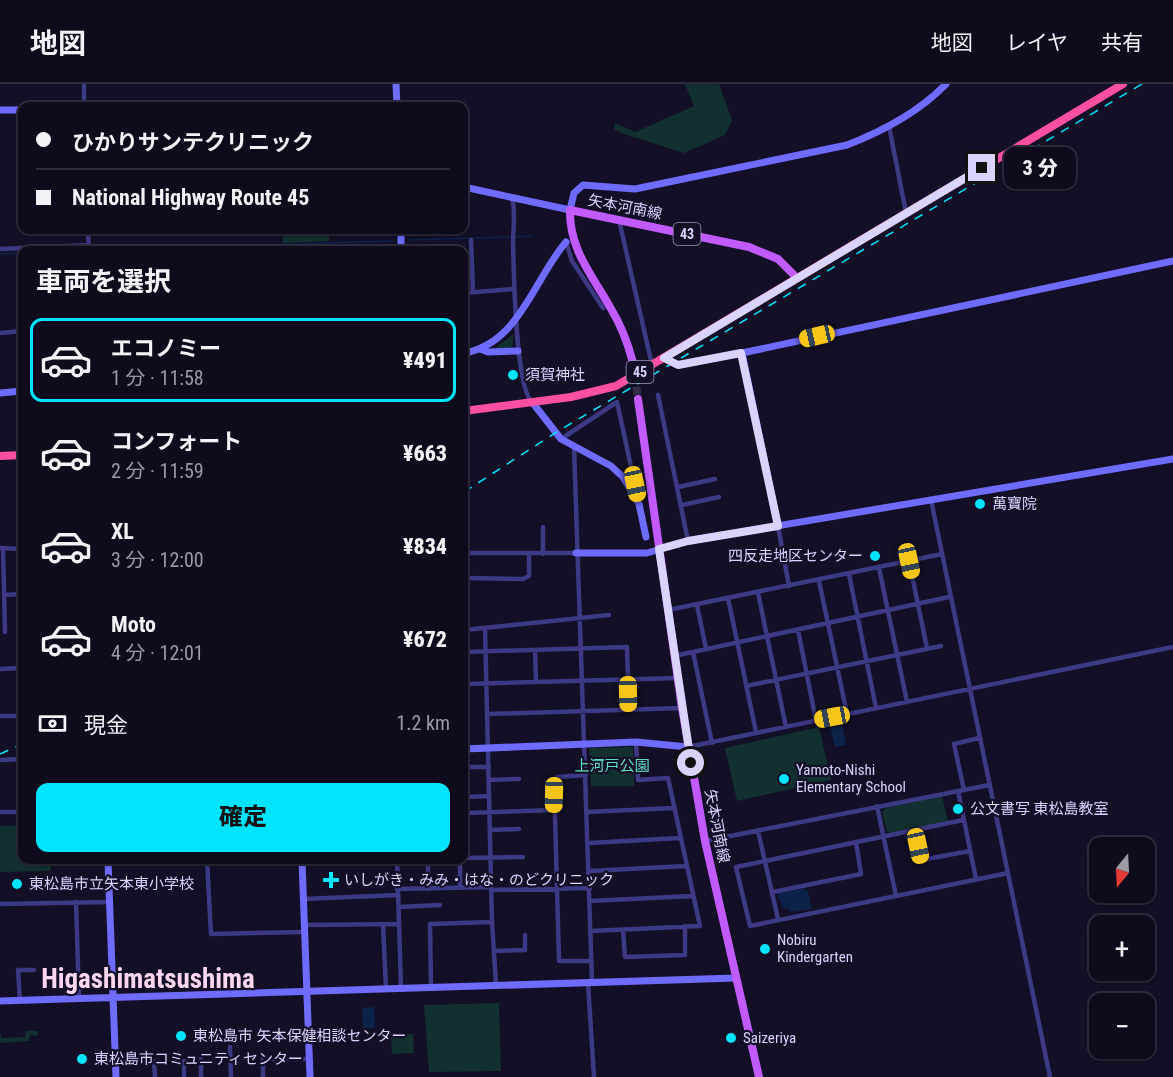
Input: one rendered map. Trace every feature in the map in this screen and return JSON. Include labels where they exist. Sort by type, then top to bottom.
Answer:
[{"type":"highway","name":"45","points":[[468,410],[604,390],[664,358],[796,277],[1123,84]]},
{"type":"highway","points":[[0,456],[18,455]]},
{"type":"main road","name":"矢本河南線","points":[[633,363],[618,321],[578,253],[570,226],[570,210],[749,247],[778,259],[796,277]]},
{"type":"main road","name":"矢本河南線","points":[[638,399],[681,708],[705,841],[759,1077]]},
{"type":"street","points":[[84,84],[84,102]]},
{"type":"street","points":[[396,84],[397,102]]},
{"type":"street","points":[[468,188],[570,210],[574,193],[583,185],[624,189],[646,187],[833,149],[861,140],[921,106],[946,84]]},
{"type":"street","points":[[0,110],[18,110]]},
{"type":"street","points":[[889,126],[906,213]]},
{"type":"street","points":[[512,198],[514,289],[518,316],[518,351],[524,389],[561,438],[610,466],[623,477],[639,504]]},
{"type":"street","points":[[619,220],[652,365]]},
{"type":"street","points":[[471,240],[473,292]]},
{"type":"street","points":[[566,242],[572,261],[603,308]]},
{"type":"street","points":[[468,352],[480,349],[504,333],[518,316],[546,268],[566,242]]},
{"type":"street","points":[[0,249],[18,249]]},
{"type":"street","points":[[664,358],[678,365],[741,353],[1173,261]]},
{"type":"street","points":[[468,293],[514,289]]},
{"type":"street","points":[[0,333],[18,331]]},
{"type":"street","points":[[480,349],[488,352],[518,351]]},
{"type":"street","points":[[741,353],[789,586]]},
{"type":"street","points":[[0,393],[18,391]]},
{"type":"street","points":[[658,395],[688,541]]},
{"type":"street","points":[[561,438],[617,402],[646,537]]},
{"type":"street","points":[[574,447],[576,553],[590,871],[592,961],[590,982],[594,1077]]},
{"type":"street","points":[[468,553],[647,553],[688,541],[1173,459]]},
{"type":"street","points":[[678,487],[715,479]]},
{"type":"street","points":[[682,505],[720,497]]},
{"type":"street","points":[[931,500],[949,597],[1050,1077]]},
{"type":"street","points":[[543,527],[543,554]]},
{"type":"street","points":[[5,632],[1,548],[18,549]]},
{"type":"street","points":[[468,578],[529,576],[529,554]]},
{"type":"street","points":[[668,610],[819,581],[942,554]]},
{"type":"street","points":[[909,561],[927,648]]},
{"type":"street","points":[[879,567],[907,702]]},
{"type":"street","points":[[849,574],[876,708]]},
{"type":"street","points":[[819,581],[847,714]]},
{"type":"street","points":[[758,593],[786,727]]},
{"type":"street","points":[[4,595],[18,594]]},
{"type":"street","points":[[674,656],[949,597]]},
{"type":"street","points":[[728,598],[756,732]]},
{"type":"street","points":[[697,605],[706,649]]},
{"type":"street","points":[[468,630],[609,615]]},
{"type":"street","points":[[485,628],[492,922],[496,985]]},
{"type":"street","points":[[798,630],[816,720]]},
{"type":"street","points":[[746,686],[941,646]]},
{"type":"street","points":[[468,652],[627,647],[629,709]]},
{"type":"street","points":[[468,749],[584,746],[636,742],[688,747],[1173,647]]},
{"type":"street","points":[[535,651],[536,681]]},
{"type":"street","points":[[693,652],[712,743]]},
{"type":"street","points":[[0,669],[18,668]]},
{"type":"street","points":[[468,684],[678,678]]},
{"type":"street","points":[[488,714],[681,708]]},
{"type":"street","points":[[0,717],[18,716]]},
{"type":"street","points":[[976,879],[963,820],[954,744],[979,738]]},
{"type":"street","points":[[591,931],[700,926],[668,778],[638,780],[636,742]]},
{"type":"street","points":[[0,760],[18,759]]},
{"type":"street","points":[[468,767],[489,767]]},
{"type":"street","points":[[586,775],[557,777],[554,780],[556,888],[559,961],[592,961]]},
{"type":"street","points":[[489,780],[519,779]]},
{"type":"street","points":[[705,841],[989,785]]},
{"type":"street","points":[[468,797],[489,796]]},
{"type":"street","points":[[877,806],[896,896]]},
{"type":"street","points":[[587,812],[674,807]]},
{"type":"street","points":[[468,813],[554,810]]},
{"type":"street","points":[[0,812],[18,812]]},
{"type":"street","points":[[963,820],[736,867],[750,926],[1008,873]]},
{"type":"street","points":[[490,830],[519,829]]},
{"type":"street","points":[[758,831],[778,919]]},
{"type":"street","points":[[915,831],[921,860],[970,851]]},
{"type":"street","points":[[589,843],[680,838]]},
{"type":"street","points":[[773,892],[861,874],[856,842]]},
{"type":"street","points":[[468,859],[523,857]]},
{"type":"street","points":[[108,864],[116,1077]]},
{"type":"street","points":[[207,864],[212,934],[399,924]]},
{"type":"street","points":[[302,864],[310,1077]]},
{"type":"street","points":[[397,864],[401,987]]},
{"type":"street","points":[[428,864],[428,889]]},
{"type":"street","points":[[460,888],[462,864]]},
{"type":"street","points":[[590,871],[686,866]]},
{"type":"street","points":[[303,899],[428,889],[590,888]]},
{"type":"street","points":[[590,901],[692,896]]},
{"type":"street","points":[[76,902],[79,999]]},
{"type":"street","points":[[0,904],[109,902]]},
{"type":"street","points":[[399,907],[440,905]]},
{"type":"street","points":[[431,987],[430,924],[492,922]]},
{"type":"street","points":[[383,925],[386,988]]},
{"type":"street","points":[[623,930],[625,957],[685,955],[685,926]]},
{"type":"street","points":[[494,951],[525,950],[525,935]]},
{"type":"street","points":[[20,1001],[18,970],[34,970]]},
{"type":"street","points":[[0,1001],[736,978]]},
{"type":"street","points":[[230,1047],[231,1077]]},
{"type":"street","points":[[201,1059],[201,1077]]},
{"type":"street","points":[[263,1077],[263,1059],[310,1059]]},
{"type":"street","points":[[116,1062],[154,1061],[155,1077]]},
{"type":"street","points":[[184,1061],[184,1077]]},
{"type":"green space","points":[[685,84],[719,84],[732,120],[725,135],[684,153],[614,129],[615,123],[635,132],[694,106]]},
{"type":"green space","points":[[283,234],[329,234],[329,241],[283,243]]},
{"type":"green space","points":[[514,334],[512,347],[494,351],[495,348]]},
{"type":"green space","points":[[819,727],[831,780],[737,801],[725,748]]},
{"type":"green space","name":"上河戸公園","points":[[633,747],[634,786],[591,786],[589,748]]},
{"type":"green space","points":[[942,796],[948,821],[890,833],[887,831],[882,812],[885,808]]},
{"type":"green space","points":[[18,825],[18,864],[50,864],[51,871],[0,872],[0,826]]},
{"type":"green space","points":[[499,1003],[501,1071],[429,1072],[424,1005]]},
{"type":"green space","points":[[26,1031],[38,1031],[38,1036],[30,1035],[29,1041],[0,1043],[0,1033],[2,1038],[25,1037]]},
{"type":"green space","points":[[413,1034],[414,1053],[392,1054],[391,1035]]},
{"type":"water","points":[[842,725],[846,745],[835,747],[830,728]]},
{"type":"water","points":[[803,889],[808,891],[812,909],[790,912],[789,909],[783,908],[777,893]]},
{"type":"water","points":[[374,1007],[375,1028],[363,1028],[362,1008]]},
{"type":"waterway","points":[[515,237],[532,236]]},
{"type":"waterway","points":[[408,240],[510,237]]},
{"type":"waterway","points":[[227,246],[392,241]]},
{"type":"waterway","points":[[0,254],[18,253]]},
{"type":"tunnel","points":[[633,363],[638,399]]},
{"type":"railway","points":[[468,489],[555,433],[1142,84]]},
{"type":"railway","points":[[0,754],[18,746]]},
{"type":"place","name":"須賀神社","points":[[513,375]]},
{"type":"place","name":"萬寶院","points":[[980,504]]},
{"type":"place","name":"四反走地区センター","points":[[875,556]]},
{"type":"place","name":"Yamoto-Nishi Elementary School","points":[[784,779]]},
{"type":"place","name":"公文書写 東松島教室","points":[[958,809]]},
{"type":"place","name":"いしがき・みみ・はな・のどクリニック","points":[[331,880]]},
{"type":"place","name":"東松島市立矢本東小学校","points":[[17,884]]},
{"type":"place","name":"Nobiru Kindergarten","points":[[765,949]]},
{"type":"place","name":"東松島市 矢本保健相談センター","points":[[181,1036]]},
{"type":"place","name":"Saizeriya","points":[[731,1038]]},
{"type":"place","name":"東松島市コミュニティセンター","points":[[82,1059]]},
{"type":"district","name":"Higashimatsushima","points":[[148,979]]},
{"type":"route","points":[[691,763],[659,549],[688,541],[778,526],[741,353],[678,365],[664,358],[796,277],[982,168]]}]
